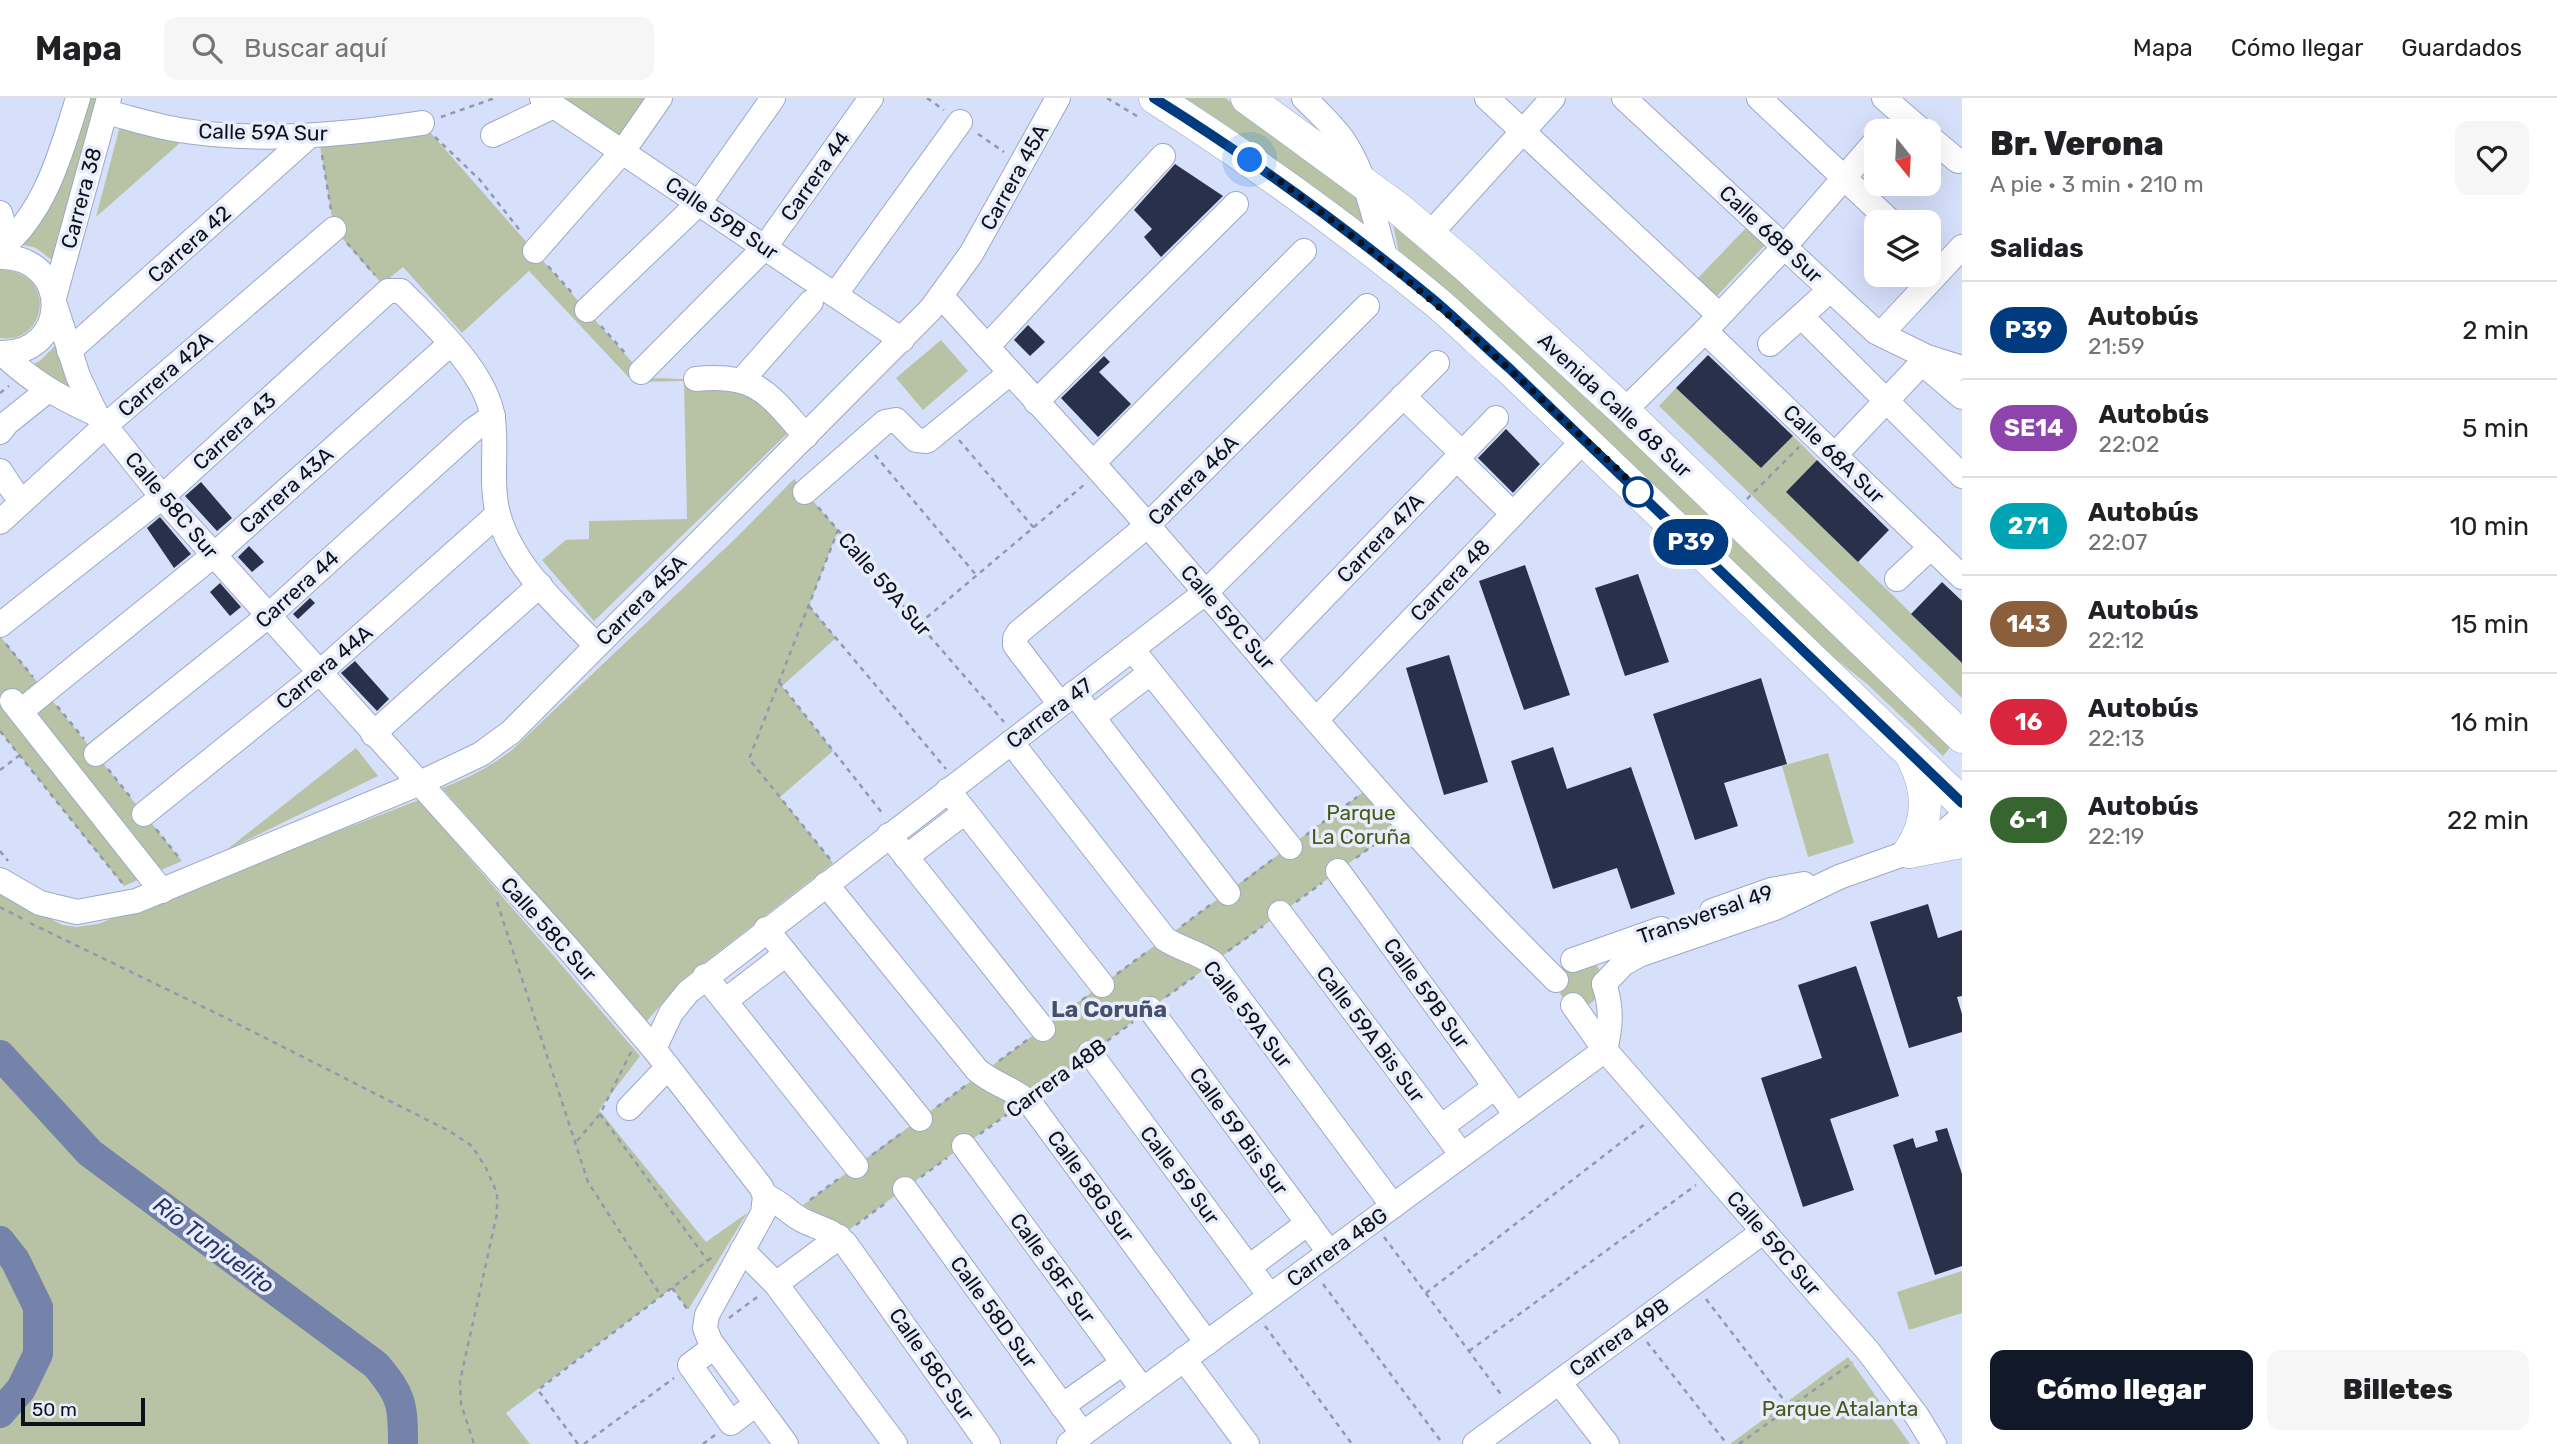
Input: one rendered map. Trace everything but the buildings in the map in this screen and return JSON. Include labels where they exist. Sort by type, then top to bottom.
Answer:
[{"type":"main road","name":"Avenida Calle 68 Sur","points":[[1247,98],[1430,234],[1465,265],[1624,411],[1962,737]]},
{"type":"main road","points":[[1148,109],[1216,137],[1303,197],[1435,301],[1584,440],[1962,803]]},
{"type":"main road","points":[[1435,301],[1456,289],[1463,278],[1465,265]]},
{"type":"main road","points":[[1909,752],[1923,783],[1926,802],[1922,828],[1909,852]]},
{"type":"main road","points":[[1909,852],[1962,842]]},
{"type":"street","points":[[535,251],[622,151],[660,98]]},
{"type":"street","points":[[587,310],[699,202],[773,98]]},
{"type":"street","name":"Carrera 44","points":[[641,372],[765,247],[871,98]]},
{"type":"street","name":"Carrera 45A","points":[[0,880],[40,903],[77,912],[136,901],[418,784],[481,754],[511,732],[942,297],[971,254],[1058,98]]},
{"type":"street","name":"Calle 68A Sur","points":[[1487,98],[1523,131],[1712,323],[1813,433],[1931,547],[1958,565]]},
{"type":"street","points":[[1430,234],[1553,98]]},
{"type":"street","name":"Calle 68B Sur","points":[[1624,98],[1881,334],[1924,360],[1962,397]]},
{"type":"street","points":[[1759,98],[1878,210]]},
{"type":"street","name":"Carrera 38","points":[[3,249],[44,191],[57,165],[73,100]]},
{"type":"street","points":[[493,135],[548,102]]},
{"type":"street","name":"Calle 59B Sur","points":[[548,102],[765,247],[823,298],[902,340]]},
{"type":"street","points":[[1318,103],[1343,140],[1364,184],[1387,263]]},
{"type":"street","name":"Carrera 38","points":[[1,353],[18,352],[38,340],[52,321],[54,301],[108,105]]},
{"type":"street","name":"Calle 59A Sur","points":[[108,105],[179,130],[243,135],[309,136],[422,123]]},
{"type":"street","points":[[743,379],[823,298],[960,122]]},
{"type":"street","name":"Carrera 42","points":[[69,351],[309,136]]},
{"type":"street","points":[[1941,147],[1958,161]]},
{"type":"street","points":[[1624,411],[1785,246],[1864,155]]},
{"type":"street","points":[[987,346],[1163,156]]},
{"type":"street","points":[[1037,402],[1236,204]]},
{"type":"street","points":[[0,213],[3,249]]},
{"type":"street","name":"Carrera 42A","points":[[0,522],[101,419],[334,229]]},
{"type":"street","name":"Calle 58C Sur","points":[[3,249],[13,257],[28,262],[40,271],[49,283],[78,376],[101,419],[162,497],[567,947],[654,1050],[747,1168],[765,1196],[780,1202],[802,1220],[824,1227],[839,1237],[988,1444]]},
{"type":"street","points":[[1096,468],[1304,251]]},
{"type":"street","points":[[1881,334],[1949,259]]},
{"type":"street","name":"Carrera 43","points":[[0,625],[162,497],[388,291],[401,291],[450,344]]},
{"type":"street","name":"Calle 59C Sur","points":[[942,297],[1148,525],[1405,822],[1556,980]]},
{"type":"street","points":[[1770,344],[1820,299]]},
{"type":"street","name":"Carrera 46A","points":[[1067,699],[1015,645],[1019,632],[1148,525],[1367,306]]},
{"type":"street","points":[[1802,317],[1962,476]]},
{"type":"street","points":[[450,344],[479,383],[493,416],[494,488],[498,514],[513,546],[540,585],[596,645]]},
{"type":"street","name":"Carrera 43A","points":[[163,891],[17,706],[214,555],[450,344]]},
{"type":"street","name":"Calle 58C Sur","points":[[1,353],[24,375],[47,391],[101,419]]},
{"type":"street","points":[[1836,455],[1924,360],[1962,368]]},
{"type":"street","name":"Carrera 47","points":[[629,1108],[671,1013],[679,1001],[705,976],[1206,592],[1437,363]]},
{"type":"street","points":[[805,492],[885,422],[896,420],[916,440],[927,441],[1010,373]]},
{"type":"street","points":[[696,379],[743,379],[766,392],[806,436]]},
{"type":"street","points":[[0,432],[7,423],[47,391]]},
{"type":"street","points":[[1403,396],[1513,514]]},
{"type":"street","name":"Carrera 44","points":[[96,754],[268,616],[473,430],[493,416]]},
{"type":"street","name":"Carrera 47A","points":[[1264,659],[1496,418]]},
{"type":"street","name":"Carrera 48","points":[[1317,720],[1584,440]]},
{"type":"street","points":[[0,471],[15,492]]},
{"type":"street","name":"Carrera 44A","points":[[144,814],[319,673],[498,514]]},
{"type":"street","points":[[1897,579],[1931,547]]},
{"type":"street","points":[[373,734],[540,585]]},
{"type":"street","points":[[1132,649],[1290,847]]},
{"type":"street","points":[[1093,717],[1150,673]]},
{"type":"street","points":[[1067,699],[1093,717],[1228,892]]},
{"type":"street","name":"Calle 59A Sur","points":[[1014,740],[1165,939],[1213,963],[1393,1206]]},
{"type":"street","points":[[953,787],[965,812],[1102,985]]},
{"type":"street","points":[[906,857],[965,812]]},
{"type":"street","name":"Transversal 49","points":[[1573,960],[1702,923],[1774,908],[1839,877],[1909,852],[1941,835],[1962,817]]},
{"type":"street","points":[[892,833],[906,857],[1043,1029]]},
{"type":"street","name":"Calle 59B Sur","points":[[1338,871],[1516,1115]]},
{"type":"street","name":"Calle 58G Sur","points":[[833,878],[977,1070],[1026,1100],[1207,1343]]},
{"type":"street","name":"Calle 59A Bis Sur","points":[[1280,913],[1462,1155]]},
{"type":"street","name":"Transversal 49","points":[[1604,984],[1631,958],[1702,923]]},
{"type":"street","points":[[766,929],[920,1119]]},
{"type":"street","name":"Calle 59C Sur","points":[[1513,938],[1573,960]]},
{"type":"street","points":[[725,1001],[786,954]]},
{"type":"street","points":[[1604,984],[1602,993],[1585,1006],[1573,1005],[1560,997],[1556,980],[1562,966],[1573,960],[1585,959],[1596,965],[1603,974],[1610,1017],[1605,1050]]},
{"type":"street","points":[[705,976],[856,1166]]},
{"type":"street","name":"Calle 59C Sur","points":[[1573,1005],[1605,1050],[1868,1351],[1917,1416],[1934,1444]]},
{"type":"street","name":"Calle 59 Bis Sur","points":[[1150,1009],[1307,1223],[1320,1260]]},
{"type":"street","name":"Carrera 48G","points":[[1076,1439],[1605,1050]]},
{"type":"street","name":"Calle 59 Sur","points":[[1090,1053],[1249,1267],[1261,1302]]},
{"type":"street","points":[[1441,1127],[1495,1087]]},
{"type":"street","name":"Calle 58F Sur","points":[[964,1146],[1143,1390]]},
{"type":"street","name":"Calle 58D Sur","points":[[905,1189],[1062,1406],[1076,1439]]},
{"type":"street","points":[[765,1196],[763,1213],[705,1322],[710,1341],[786,1444]]},
{"type":"street","points":[[1249,1267],[1307,1223]]},
{"type":"street","name":"Carrera 49B","points":[[1475,1444],[1764,1231]]},
{"type":"street","points":[[776,1284],[839,1237]]},
{"type":"street","points":[[742,1250],[776,1284],[895,1444]]},
{"type":"street","points":[[710,1341],[690,1365],[731,1423],[756,1404]]},
{"type":"street","points":[[1184,1359],[1247,1444]]},
{"type":"street","points":[[1062,1406],[1123,1363]]},
{"type":"street","points":[[1559,1382],[1606,1444]]},
{"type":"path","points":[[422,123],[495,98]]},
{"type":"path","points":[[1107,98],[1148,109]]},
{"type":"path","points":[[946,425],[1034,527]]},
{"type":"path","points":[[1742,503],[1813,433]]},
{"type":"path","points":[[863,441],[977,576]]},
{"type":"path","points":[[919,624],[1034,527],[1096,468]]},
{"type":"path","name":"Calle 59A Sur","points":[[805,492],[919,624],[1014,740]]},
{"type":"path","points":[[833,878],[749,760],[838,530]]},
{"type":"path","points":[[808,606],[953,787]]},
{"type":"path","points":[[779,682],[892,833]]},
{"type":"path","points":[[0,731],[136,901]]},
{"type":"path","points":[[0,770],[20,755]]},
{"type":"path","name":"Carrera 48B","points":[[839,1237],[1405,822]]},
{"type":"path","points":[[494,893],[588,1182],[661,1296]]},
{"type":"path","points":[[0,907],[333,1071],[451,1132],[472,1146],[497,1193],[497,1214],[460,1381],[461,1404],[474,1444]]},
{"type":"path","points":[[576,1142],[654,1050]]},
{"type":"path","points":[[1426,1293],[1660,1112]]},
{"type":"path","points":[[600,1114],[708,1261]]},
{"type":"path","points":[[1469,1352],[1713,1172]]},
{"type":"path","points":[[1372,1221],[1516,1414]]},
{"type":"path","points":[[578,1444],[538,1390],[718,1254]]},
{"type":"path","points":[[1320,1260],[1443,1444]]},
{"type":"path","points":[[1694,1283],[1790,1408]]},
{"type":"path","points":[[710,1341],[776,1284]]},
{"type":"path","points":[[1261,1302],[1352,1444]]},
{"type":"path","points":[[1634,1326],[1727,1444]]},
{"type":"path","points":[[1739,1444],[1868,1351]]},
{"type":"path","points":[[584,1444],[690,1365]]},
{"type":"green space","points":[[87,98],[100,98],[56,263],[36,248],[17,243]]},
{"type":"green space","points":[[558,98],[669,98],[634,148]]},
{"type":"green space","points":[[1180,98],[1225,98],[1235,105],[1355,191],[1367,229]]},
{"type":"green space","points":[[121,122],[189,135],[96,217]]},
{"type":"green space","points":[[429,131],[646,378],[707,382],[736,389],[767,407],[791,430],[594,621],[542,560],[566,540],[589,539],[589,521],[687,519],[684,381],[633,382],[529,271],[462,333],[403,267],[382,284],[334,229],[320,146]]},
{"type":"green space","points":[[1392,220],[1514,323],[1952,745],[1943,756],[1867,684],[1822,648],[1400,257]]},
{"type":"green space","points":[[1747,227],[1765,245],[1715,298],[1696,280]]},
{"type":"green space","points":[[0,270],[19,273],[31,282],[38,293],[40,307],[36,320],[28,330],[16,337],[0,338]]},
{"type":"green space","points":[[941,340],[968,371],[923,410],[896,378]]},
{"type":"green space","points":[[58,343],[75,398],[27,368],[41,360]]},
{"type":"green space","points":[[1676,388],[1761,468],[1793,436],[1817,460],[1787,492],[1962,663],[1962,698],[1659,406]]},
{"type":"green space","points":[[794,479],[838,530],[809,606],[836,638],[782,686],[833,751],[780,797],[833,863],[682,980],[647,1021],[442,788],[478,772],[512,750],[737,537]]},
{"type":"green space","points":[[0,636],[182,861],[124,886],[0,731]]},
{"type":"green space","points":[[356,748],[378,776],[225,851]]},
{"type":"green space","points":[[1828,753],[1854,843],[1808,857],[1782,766]]},
{"type":"green space","name":"Parque La Coruña","points":[[1366,790],[1397,828],[847,1231],[803,1205]]},
{"type":"green space","points":[[419,800],[640,1056],[599,1110],[706,1242],[747,1213],[688,1310],[672,1288],[506,1413],[530,1444],[0,1444],[0,894],[63,925],[76,927],[98,924]]},
{"type":"green space","points":[[1567,963],[1596,965],[1601,972],[1601,985],[1595,999],[1587,1005],[1577,1006],[1561,995],[1557,985],[1559,974]]},
{"type":"green space","points":[[1962,1271],[1962,1313],[1909,1330],[1897,1292]]},
{"type":"green space","name":"Parque Atalanta","points":[[1848,1357],[1910,1444],[1730,1444]]},
{"type":"waterway","name":"Río Tunjuelito","points":[[0,1055],[90,1153],[376,1365],[399,1401],[403,1444]]},
{"type":"waterway","name":"Río Tunjuelito","points":[[0,1241],[15,1260],[38,1307],[38,1354],[21,1389],[0,1413]]},
{"type":"bus line","name":"P39","points":[[1154,98],[1303,197],[1435,301],[1509,368],[1962,803]]},
{"type":"district","name":"La Coruña","points":[[1109,1009]]},
{"type":"route","points":[[1250,160],[1303,197],[1435,301],[1638,492]]}]
